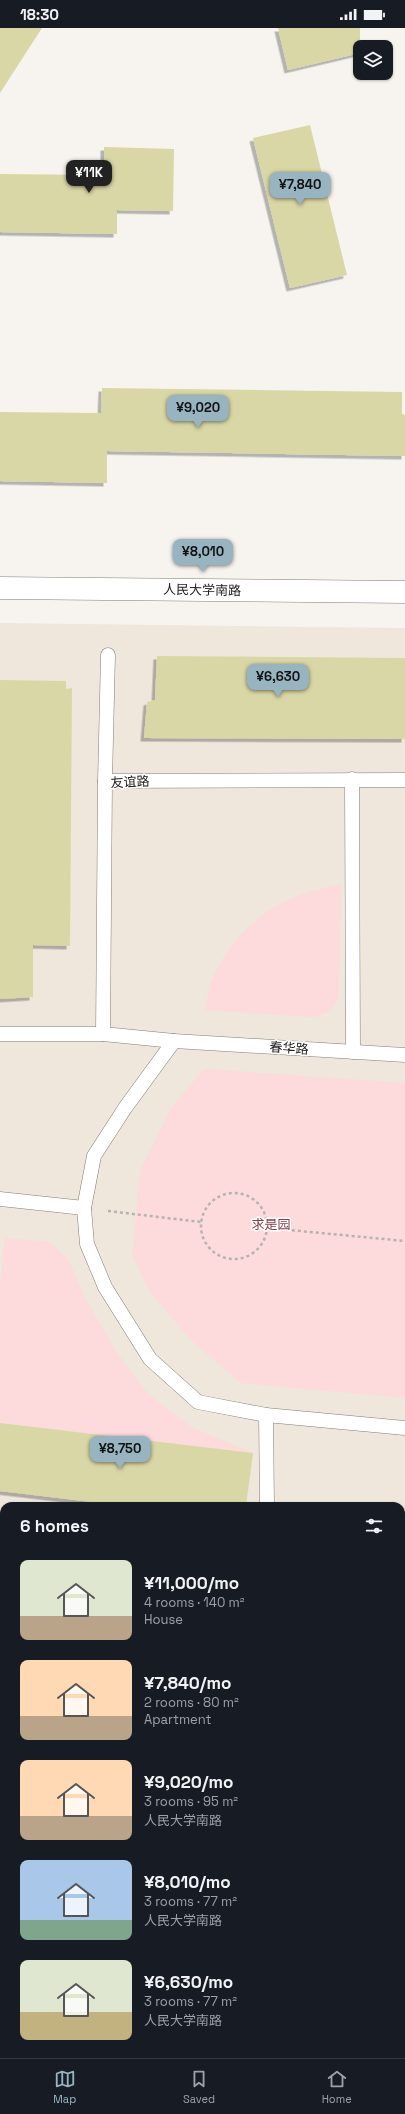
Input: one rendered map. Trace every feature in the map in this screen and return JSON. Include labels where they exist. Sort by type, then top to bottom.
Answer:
[{"type":"street","name":"人民大学南路","points":[[0,588],[405,592]]},
{"type":"lane","points":[[105,781],[108,655]]},
{"type":"lane","points":[[352,779],[353,1052]]},
{"type":"lane","name":"友谊路","points":[[103,1034],[105,781],[405,780]]},
{"type":"lane","name":"春华路","points":[[0,1034],[103,1034],[174,1041],[405,1055]]},
{"type":"lane","points":[[174,1041],[125,1108],[94,1156],[84,1208],[87,1244],[104,1287],[150,1359],[198,1402],[266,1415],[405,1428]]},
{"type":"lane","points":[[0,1198],[84,1208]]},
{"type":"lane","points":[[266,1415],[267,1502]]},
{"type":"path","points":[[234,1193],[247,1195],[258,1203],[266,1215],[268,1228],[264,1241],[255,1252],[242,1258],[229,1258],[216,1253],[206,1243],[202,1233],[201,1222],[205,1210],[211,1202],[221,1195],[234,1193]]},
{"type":"path","points":[[84,1208],[201,1222]]},
{"type":"path","points":[[268,1228],[405,1241]]},
{"type":"shaded area","points":[[0,623],[405,628],[405,1502],[0,1502]]},
{"type":"green space","points":[[341,884],[339,996],[332,1009],[325,1014],[311,1017],[205,1010],[211,983],[224,957],[232,945],[252,924],[275,906],[294,897],[307,892]]},
{"type":"green space","name":"求是园","points":[[204,1069],[405,1083],[405,1398],[241,1383],[191,1340],[150,1292],[132,1255],[140,1171],[171,1108]]},
{"type":"green space","points":[[5,1238],[49,1242],[68,1259],[85,1298],[117,1353],[148,1394],[193,1428],[253,1453],[0,1423],[0,1284]]},
{"type":"building","points":[[0,28],[42,28],[0,93]]},
{"type":"building","points":[[278,28],[360,28],[360,40],[353,40],[353,55],[288,70]]},
{"type":"building","points":[[310,125],[347,275],[290,288],[253,138]]},
{"type":"building","points":[[104,147],[174,149],[173,211],[117,210],[117,234],[0,232],[0,174],[104,175]]},
{"type":"building","points":[[102,388],[402,392],[402,414],[405,415],[405,456],[107,451],[107,483],[0,481],[0,412],[101,413]]},
{"type":"building","points":[[157,656],[405,658],[405,739],[144,738],[147,702],[155,700]]},
{"type":"building","points":[[0,680],[66,681],[66,689],[72,688],[70,946],[33,945],[33,997],[0,999]]},
{"type":"building","points":[[0,1423],[253,1453],[247,1502],[92,1502],[0,1491]]}]
